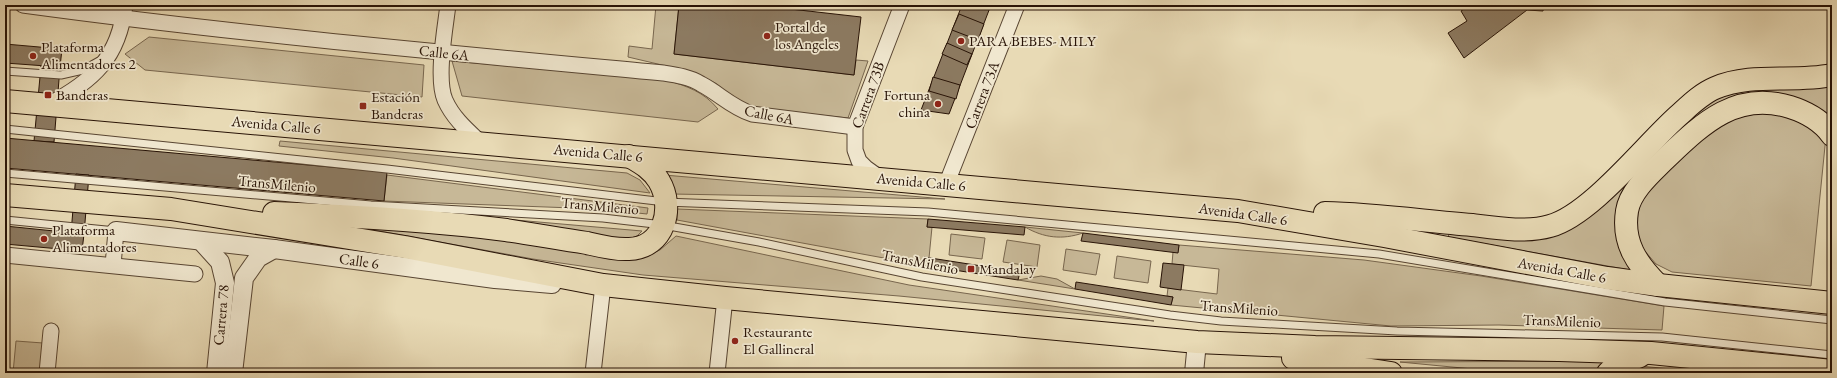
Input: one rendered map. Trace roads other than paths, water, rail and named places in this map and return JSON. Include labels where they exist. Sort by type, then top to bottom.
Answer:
[{"type":"highway","points":[[1238,211],[1328,213],[1489,227],[1529,229],[1549,227],[1569,218],[1586,206],[1664,128],[1697,98],[1716,88],[1738,82],[1832,75]]},
{"type":"highway","name":"Avenida Calle 6","points":[[5,101],[1238,211],[1384,236],[1586,274],[1662,294],[1832,303]]},
{"type":"highway","points":[[1662,294],[1635,260],[1628,242],[1626,227],[1627,209],[1635,192],[1651,173],[1705,123],[1718,114],[1739,105],[1770,102],[1799,110],[1816,119],[1832,135]]},
{"type":"highway","points":[[5,195],[171,210],[444,222],[628,249],[641,248],[652,242],[659,235],[663,225],[665,202],[663,190],[652,172],[628,156]]},
{"type":"highway","points":[[171,210],[405,247],[603,286],[725,298],[1197,342],[1314,347],[1559,350],[1657,345],[1832,370]]},
{"type":"highway","points":[[1197,342],[1391,373]]},
{"type":"highway","points":[[1608,373],[1615,366],[1657,345]]},
{"type":"street","name":"Calle 6A","points":[[23,5],[124,12],[443,53],[683,77],[701,83],[736,108],[752,114],[855,128]]},
{"type":"street","points":[[448,5],[443,53],[442,83],[445,99],[458,120],[481,143]]},
{"type":"street","name":"Carrera 73B","points":[[881,178],[866,168],[860,161],[855,150],[855,128],[902,5]]},
{"type":"street","name":"Carrera 73A","points":[[946,185],[1017,5]]},
{"type":"street","points":[[48,105],[86,80],[98,70],[120,36],[124,12]]},
{"type":"street","points":[[113,265],[116,231]]},
{"type":"street","name":"Calle 6","points":[[116,231],[274,249],[495,279],[603,286]]},
{"type":"street","name":"Carrera 78","points":[[200,241],[214,253],[220,262],[225,283],[216,373]]},
{"type":"street","name":"Carrera 78","points":[[233,373],[244,278],[258,258],[274,249]]},
{"type":"street","points":[[5,254],[195,274]]},
{"type":"street","points":[[593,373],[603,286]]},
{"type":"street","points":[[717,373],[725,298]]},
{"type":"street","points":[[47,373],[51,331]]},
{"type":"street","points":[[1194,373],[1197,342]]},
{"type":"lane","points":[[5,71],[61,76],[83,70],[108,56]]},
{"type":"lane","name":"TransMilenio","points":[[5,129],[387,169],[665,202],[928,212],[1379,254],[1662,294],[1832,320]]},
{"type":"lane","name":"TransMilenio","points":[[5,173],[371,205],[576,215],[663,225],[759,242],[922,277],[1170,315],[1221,321],[1832,355]]},
{"type":"lane","points":[[5,220],[116,231]]},
{"type":"place","name":"Portal de los Angeles","points":[[767,36]]},
{"type":"place","name":"PARA BEBES- MILY","points":[[961,41]]},
{"type":"place","name":"Plataforma Alimentadores 2","points":[[33,56]]},
{"type":"place","name":"Banderas","points":[[48,95]]},
{"type":"place","name":"Fortuna china","points":[[938,104]]},
{"type":"place","name":"Estación Banderas","points":[[363,106]]},
{"type":"place","name":"Plataforma Alimentadores","points":[[44,239]]},
{"type":"place","name":"Mandalay","points":[[971,269]]},
{"type":"place","name":"Restaurante El Gallineral","points":[[735,341]]}]
